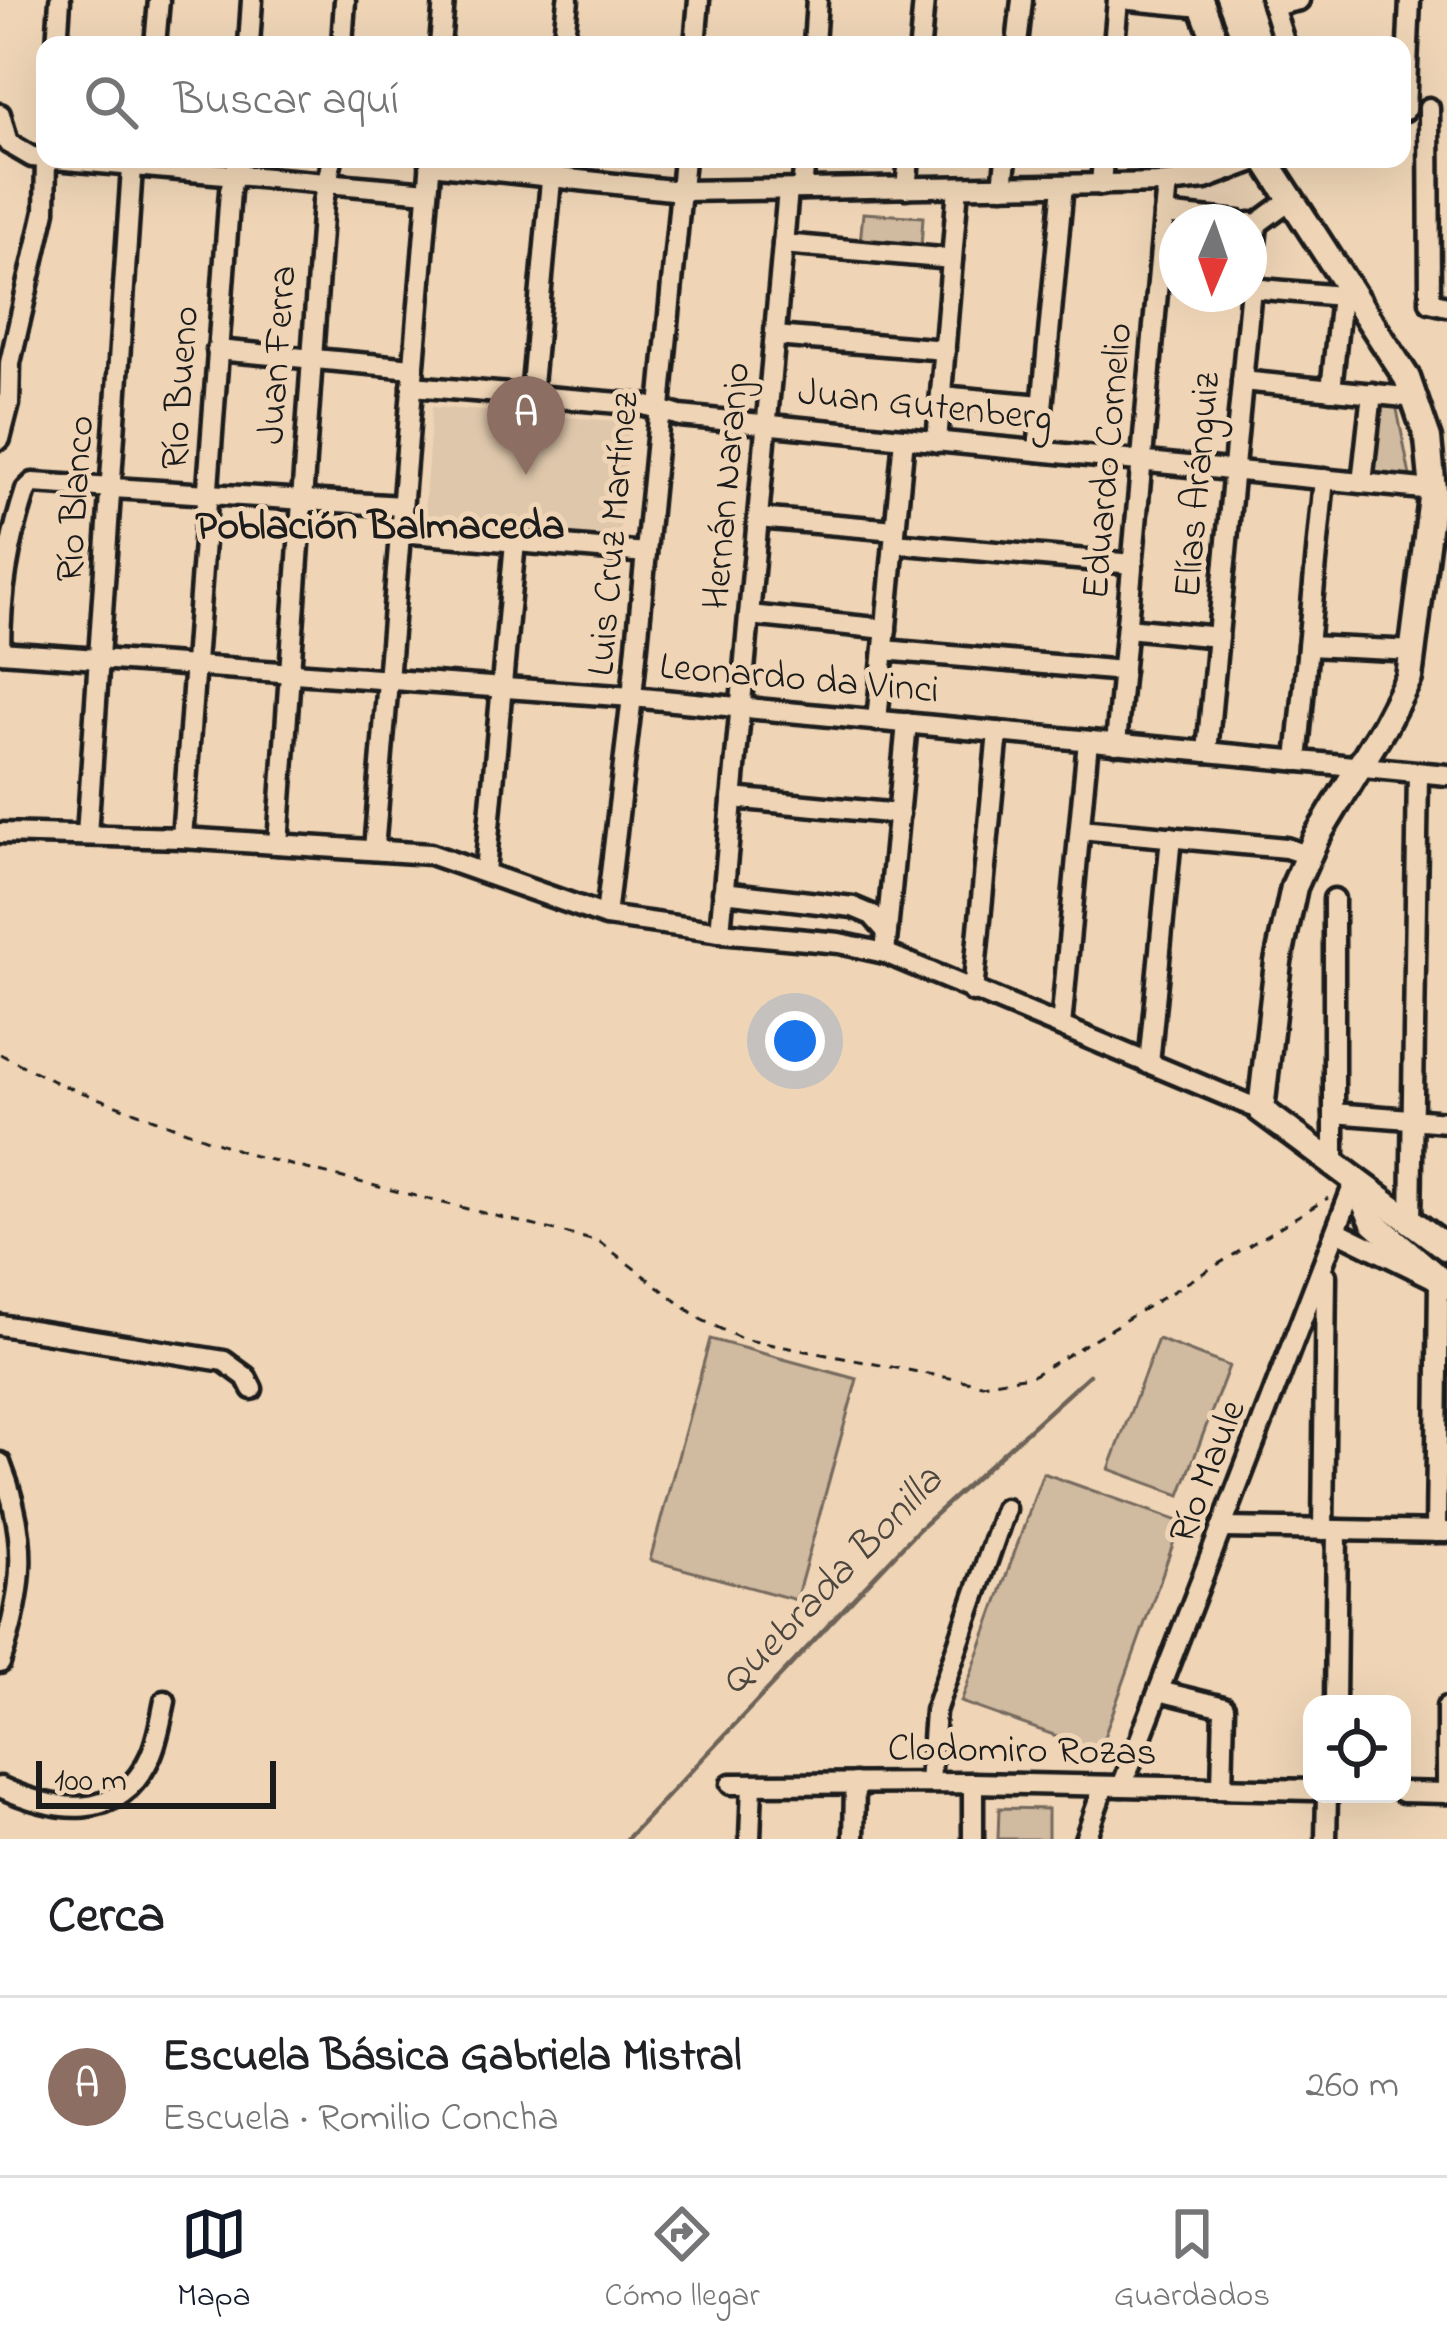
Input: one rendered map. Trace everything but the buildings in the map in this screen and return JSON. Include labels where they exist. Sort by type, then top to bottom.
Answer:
[{"type":"main road","points":[[1201,3],[1214,36]]},
{"type":"main road","points":[[1269,168],[1417,398],[1428,439],[1432,490],[1415,651],[1399,701],[1307,855],[1283,932],[1261,1110],[1447,1248]]},
{"type":"main road","points":[[1355,1181],[1374,1222],[1443,1284]]},
{"type":"street","points":[[58,36],[60,0]]},
{"type":"street","points":[[156,36],[159,0]]},
{"type":"street","points":[[250,36],[253,0]]},
{"type":"street","points":[[342,36],[346,0]]},
{"type":"street","points":[[441,36],[444,0]]},
{"type":"street","points":[[564,36],[568,0]]},
{"type":"street","points":[[695,36],[699,0]]},
{"type":"street","points":[[815,36],[817,0]]},
{"type":"street","points":[[921,36],[924,0]]},
{"type":"street","points":[[1018,36],[1022,0]]},
{"type":"street","points":[[1115,36],[1118,0]]},
{"type":"street","points":[[1130,0],[1201,3]]},
{"type":"street","points":[[1282,36],[1272,3],[1299,0]]},
{"type":"street","points":[[1408,36],[1410,0]]},
{"type":"street","points":[[1438,109],[1439,304]]},
{"type":"street","points":[[0,113],[8,143],[36,158]]},
{"type":"street","points":[[0,439],[9,404],[10,363],[45,211],[46,168]]},
{"type":"street","name":"Río Blanco","points":[[87,835],[140,168]]},
{"type":"street","points":[[237,168],[327,184],[428,193]]},
{"type":"street","name":"Río Bueno","points":[[182,838],[230,191],[237,168]]},
{"type":"street","name":"Juan Ferra","points":[[278,844],[330,168]]},
{"type":"street","points":[[374,850],[430,168]]},
{"type":"street","points":[[531,396],[552,168],[681,191],[1167,183],[1204,179],[1236,168]]},
{"type":"street","name":"Luis Cruz Martínez","points":[[606,916],[683,168]]},
{"type":"street","name":"Hernán Naranjo","points":[[719,932],[783,244],[802,168]]},
{"type":"street","points":[[906,188],[907,168]]},
{"type":"street","points":[[1003,186],[1005,168]]},
{"type":"street","points":[[1101,184],[1102,168]]},
{"type":"street","name":"Eduardo Cornelio","points":[[1165,204],[1167,183]]},
{"type":"street","points":[[1038,452],[1063,185]]},
{"type":"street","points":[[937,442],[958,187]]},
{"type":"street","points":[[1267,213],[1292,200]]},
{"type":"street","points":[[783,244],[952,259]]},
{"type":"street","name":"Eduardo Cornelio","points":[[1116,744],[1159,270]]},
{"type":"street","points":[[1267,289],[1346,292],[1331,390]]},
{"type":"street","name":"Elías Aránguiz","points":[[1207,752],[1249,312]]},
{"type":"street","points":[[775,336],[945,350]]},
{"type":"street","name":"Juan Gutenberg","points":[[217,350],[312,359],[531,396],[644,405],[680,416],[1432,490]]},
{"type":"street","points":[[1242,381],[1417,398]]},
{"type":"street","points":[[1363,483],[1372,393]]},
{"type":"street","points":[[941,396],[1042,404]]},
{"type":"street","points":[[877,721],[904,438]]},
{"type":"street","points":[[1297,761],[1324,479]]},
{"type":"street","points":[[0,652],[0,599],[7,550],[26,490],[33,483],[402,506]]},
{"type":"street","points":[[758,518],[1133,564]]},
{"type":"street","points":[[400,532],[646,553]]},
{"type":"street","points":[[485,872],[515,542]]},
{"type":"street","points":[[749,616],[885,640],[1123,671]]},
{"type":"street","points":[[1127,628],[1218,637]]},
{"type":"street","points":[[1308,646],[1415,651]]},
{"type":"street","name":"Leonardo da Vinci","points":[[0,652],[632,697],[1447,776]]},
{"type":"street","points":[[885,953],[908,724]]},
{"type":"street","points":[[973,992],[998,732]]},
{"type":"street","points":[[1061,1026],[1088,741]]},
{"type":"street","points":[[1411,1223],[1418,773]]},
{"type":"street","points":[[732,798],[898,814]]},
{"type":"street","points":[[1080,829],[1286,848],[1307,855]]},
{"type":"street","points":[[0,833],[182,838],[430,854],[606,916],[839,943],[885,953],[1261,1110]]},
{"type":"street","points":[[1149,1064],[1171,837]]},
{"type":"street","points":[[723,892],[853,907],[872,916],[887,932]]},
{"type":"street","points":[[1334,899],[1334,1165]]},
{"type":"street","points":[[1334,1113],[1447,1122]]},
{"type":"street","name":"Río Maule","points":[[1085,1839],[1160,1691],[1355,1181]]},
{"type":"street","points":[[1223,1528],[1442,1532],[1443,1284],[1336,1232]]},
{"type":"street","points":[[1326,1259],[1335,1695]]},
{"type":"street","points":[[0,1325],[224,1360],[246,1376],[252,1389]]},
{"type":"street","points":[[0,1463],[16,1503],[22,1554],[17,1614],[0,1664]]},
{"type":"street","points":[[930,1783],[935,1711],[1005,1509]]},
{"type":"street","points":[[1160,1691],[1224,1707],[1222,1788]]},
{"type":"street","points":[[0,1787],[36,1803],[77,1810],[109,1801],[133,1783],[151,1757],[165,1701]]},
{"type":"street","points":[[1411,1792],[1447,1793],[1447,1707]]},
{"type":"street","points":[[854,1839],[855,1783]]},
{"type":"street","points":[[973,1783],[973,1839]]},
{"type":"street","name":"Clodomiro Rozas","points":[[731,1784],[1303,1790]]},
{"type":"street","points":[[750,1839],[752,1784]]},
{"type":"street","points":[[1325,1839],[1327,1803]]},
{"type":"path","points":[[0,1054],[57,1083],[251,1155],[600,1242],[700,1319],[742,1339],[982,1384],[1034,1375],[1355,1181]]},
{"type":"shaded area","points":[[863,213],[923,217],[921,248],[860,243]]},
{"type":"shaded area","points":[[1386,402],[1396,404],[1410,476],[1407,483],[1368,478],[1378,412]]},
{"type":"shaded area","points":[[432,407],[629,422],[619,544],[423,528]]},
{"type":"shaded area","points":[[710,1339],[857,1379],[796,1600],[650,1560]]},
{"type":"shaded area","points":[[1158,1339],[1229,1366],[1180,1495],[1109,1469]]},
{"type":"shaded area","points":[[1043,1473],[1181,1522],[1099,1751],[961,1702]]},
{"type":"shaded area","points":[[999,1808],[1048,1809],[1048,1839],[998,1839]]},
{"type":"waterway","name":"Quebrada Bonilla","points":[[627,1839],[918,1530],[1089,1375]]},
{"type":"place","name":"Escuela Básica Gabriela Mistral","points":[[526,475]]},
{"type":"district","name":"Población Balmaceda","points":[[380,527]]}]
